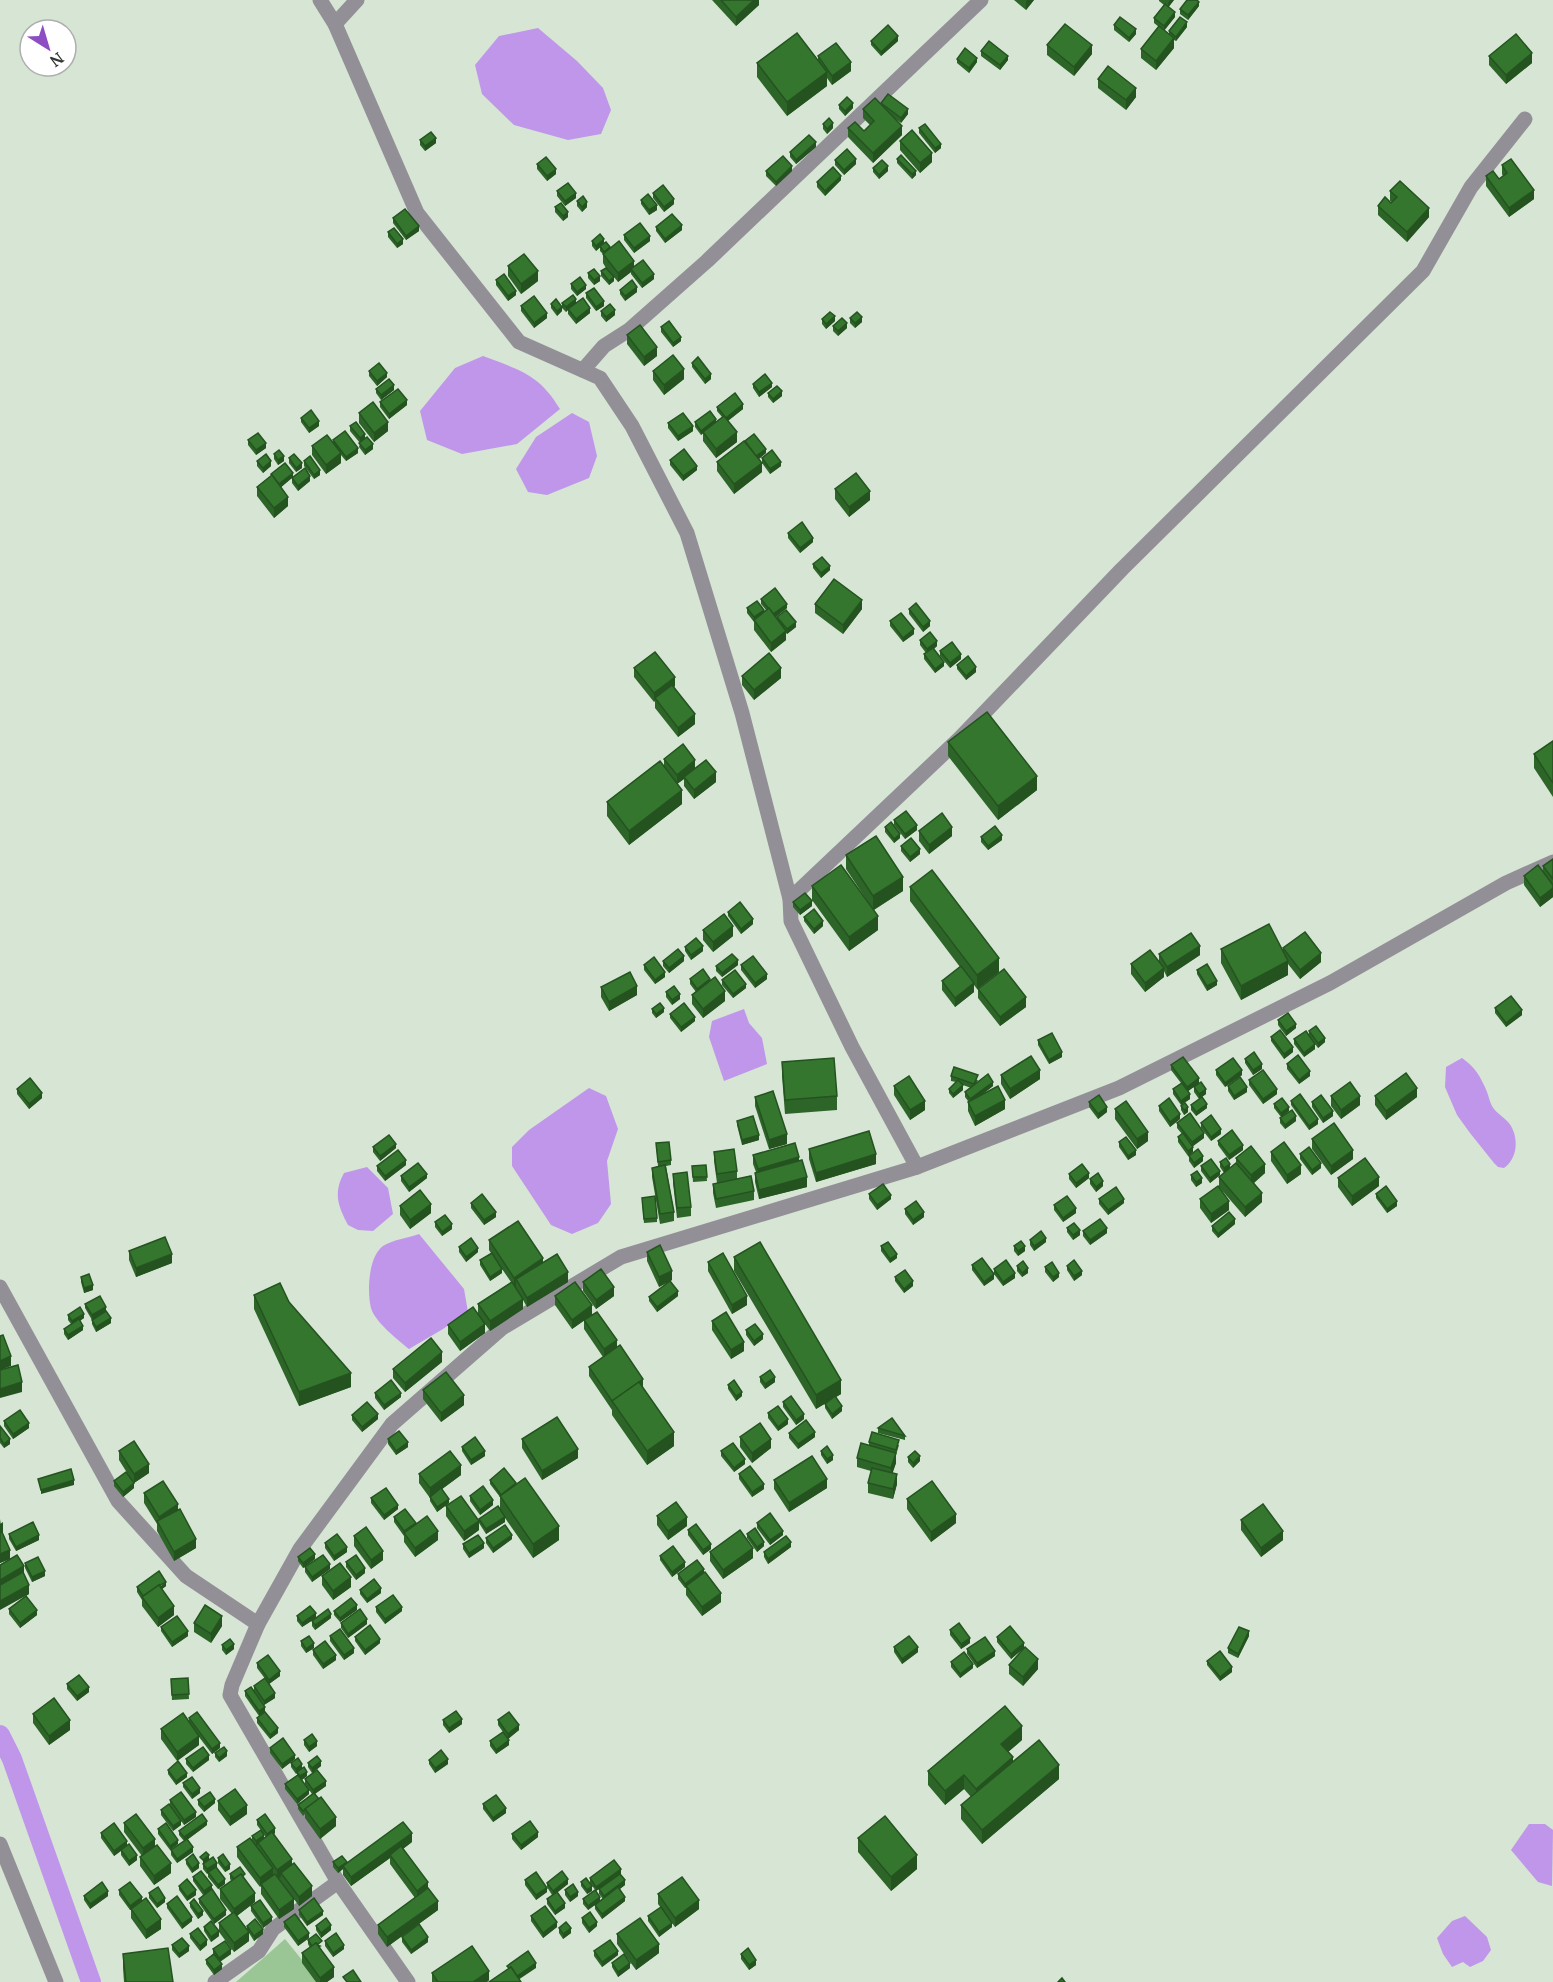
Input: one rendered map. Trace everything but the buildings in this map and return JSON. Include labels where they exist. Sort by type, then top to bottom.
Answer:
[{"type":"street","points":[[320,0],[335,24],[417,213],[519,342],[600,378],[632,426],[687,532],[742,713],[790,899],[791,921],[852,1047],[917,1167]]},
{"type":"street","points":[[335,24],[357,0]]},
{"type":"street","points":[[583,370],[604,346],[629,330],[715,253],[981,0]]},
{"type":"street","points":[[790,899],[960,738],[1122,569],[1423,271],[1472,187],[1525,119]]},
{"type":"street","points":[[408,1982],[338,1882],[231,1695],[232,1685],[258,1624],[300,1549],[392,1424],[502,1328],[621,1257],[917,1167],[1119,1088],[1330,983],[1506,883],[1553,862]]},
{"type":"street","points":[[0,1287],[118,1501],[186,1576],[258,1624]]},
{"type":"street","points":[[0,1844],[57,1982]]},
{"type":"street","points":[[215,1982],[259,1951],[273,1929],[338,1882]]},
{"type":"green space","points":[[285,1939],[320,1982],[236,1982]]},
{"type":"shaded area","points":[[538,28],[577,61],[603,88],[611,110],[601,134],[568,140],[514,125],[482,94],[475,65],[499,36]]},
{"type":"shaded area","points":[[483,356],[528,375],[544,388],[560,409],[517,444],[462,454],[427,440],[420,411],[455,368]]},
{"type":"shaded area","points":[[572,413],[589,422],[597,456],[589,478],[547,495],[528,492],[516,469],[536,437]]},
{"type":"shaded area","points":[[744,1009],[749,1023],[762,1038],[767,1064],[724,1081],[709,1037],[712,1021]]},
{"type":"shaded area","points":[[1462,1058],[1477,1073],[1493,1107],[1514,1131],[1516,1143],[1514,1154],[1512,1160],[1504,1168],[1494,1163],[1470,1133],[1457,1115],[1445,1087],[1446,1067]]},
{"type":"shaded area","points":[[589,1088],[606,1096],[618,1129],[607,1161],[611,1204],[598,1223],[572,1234],[551,1225],[512,1166],[512,1147],[529,1130]]},
{"type":"shaded area","points":[[367,1167],[388,1188],[393,1214],[373,1231],[358,1230],[348,1225],[338,1199],[344,1173]]},
{"type":"shaded area","points":[[419,1234],[464,1289],[468,1312],[409,1349],[387,1330],[373,1313],[369,1284],[374,1258],[383,1246]]},
{"type":"shaded area","points":[[1529,1824],[1545,1824],[1553,1830],[1552,1886],[1538,1882],[1511,1850]]},
{"type":"shaded area","points":[[1465,1916],[1487,1937],[1491,1950],[1483,1961],[1470,1967],[1463,1962],[1452,1967],[1443,1954],[1437,1938],[1452,1921]]},
{"type":"waterway","points":[[0,1735],[12,1759],[91,1982]]}]
